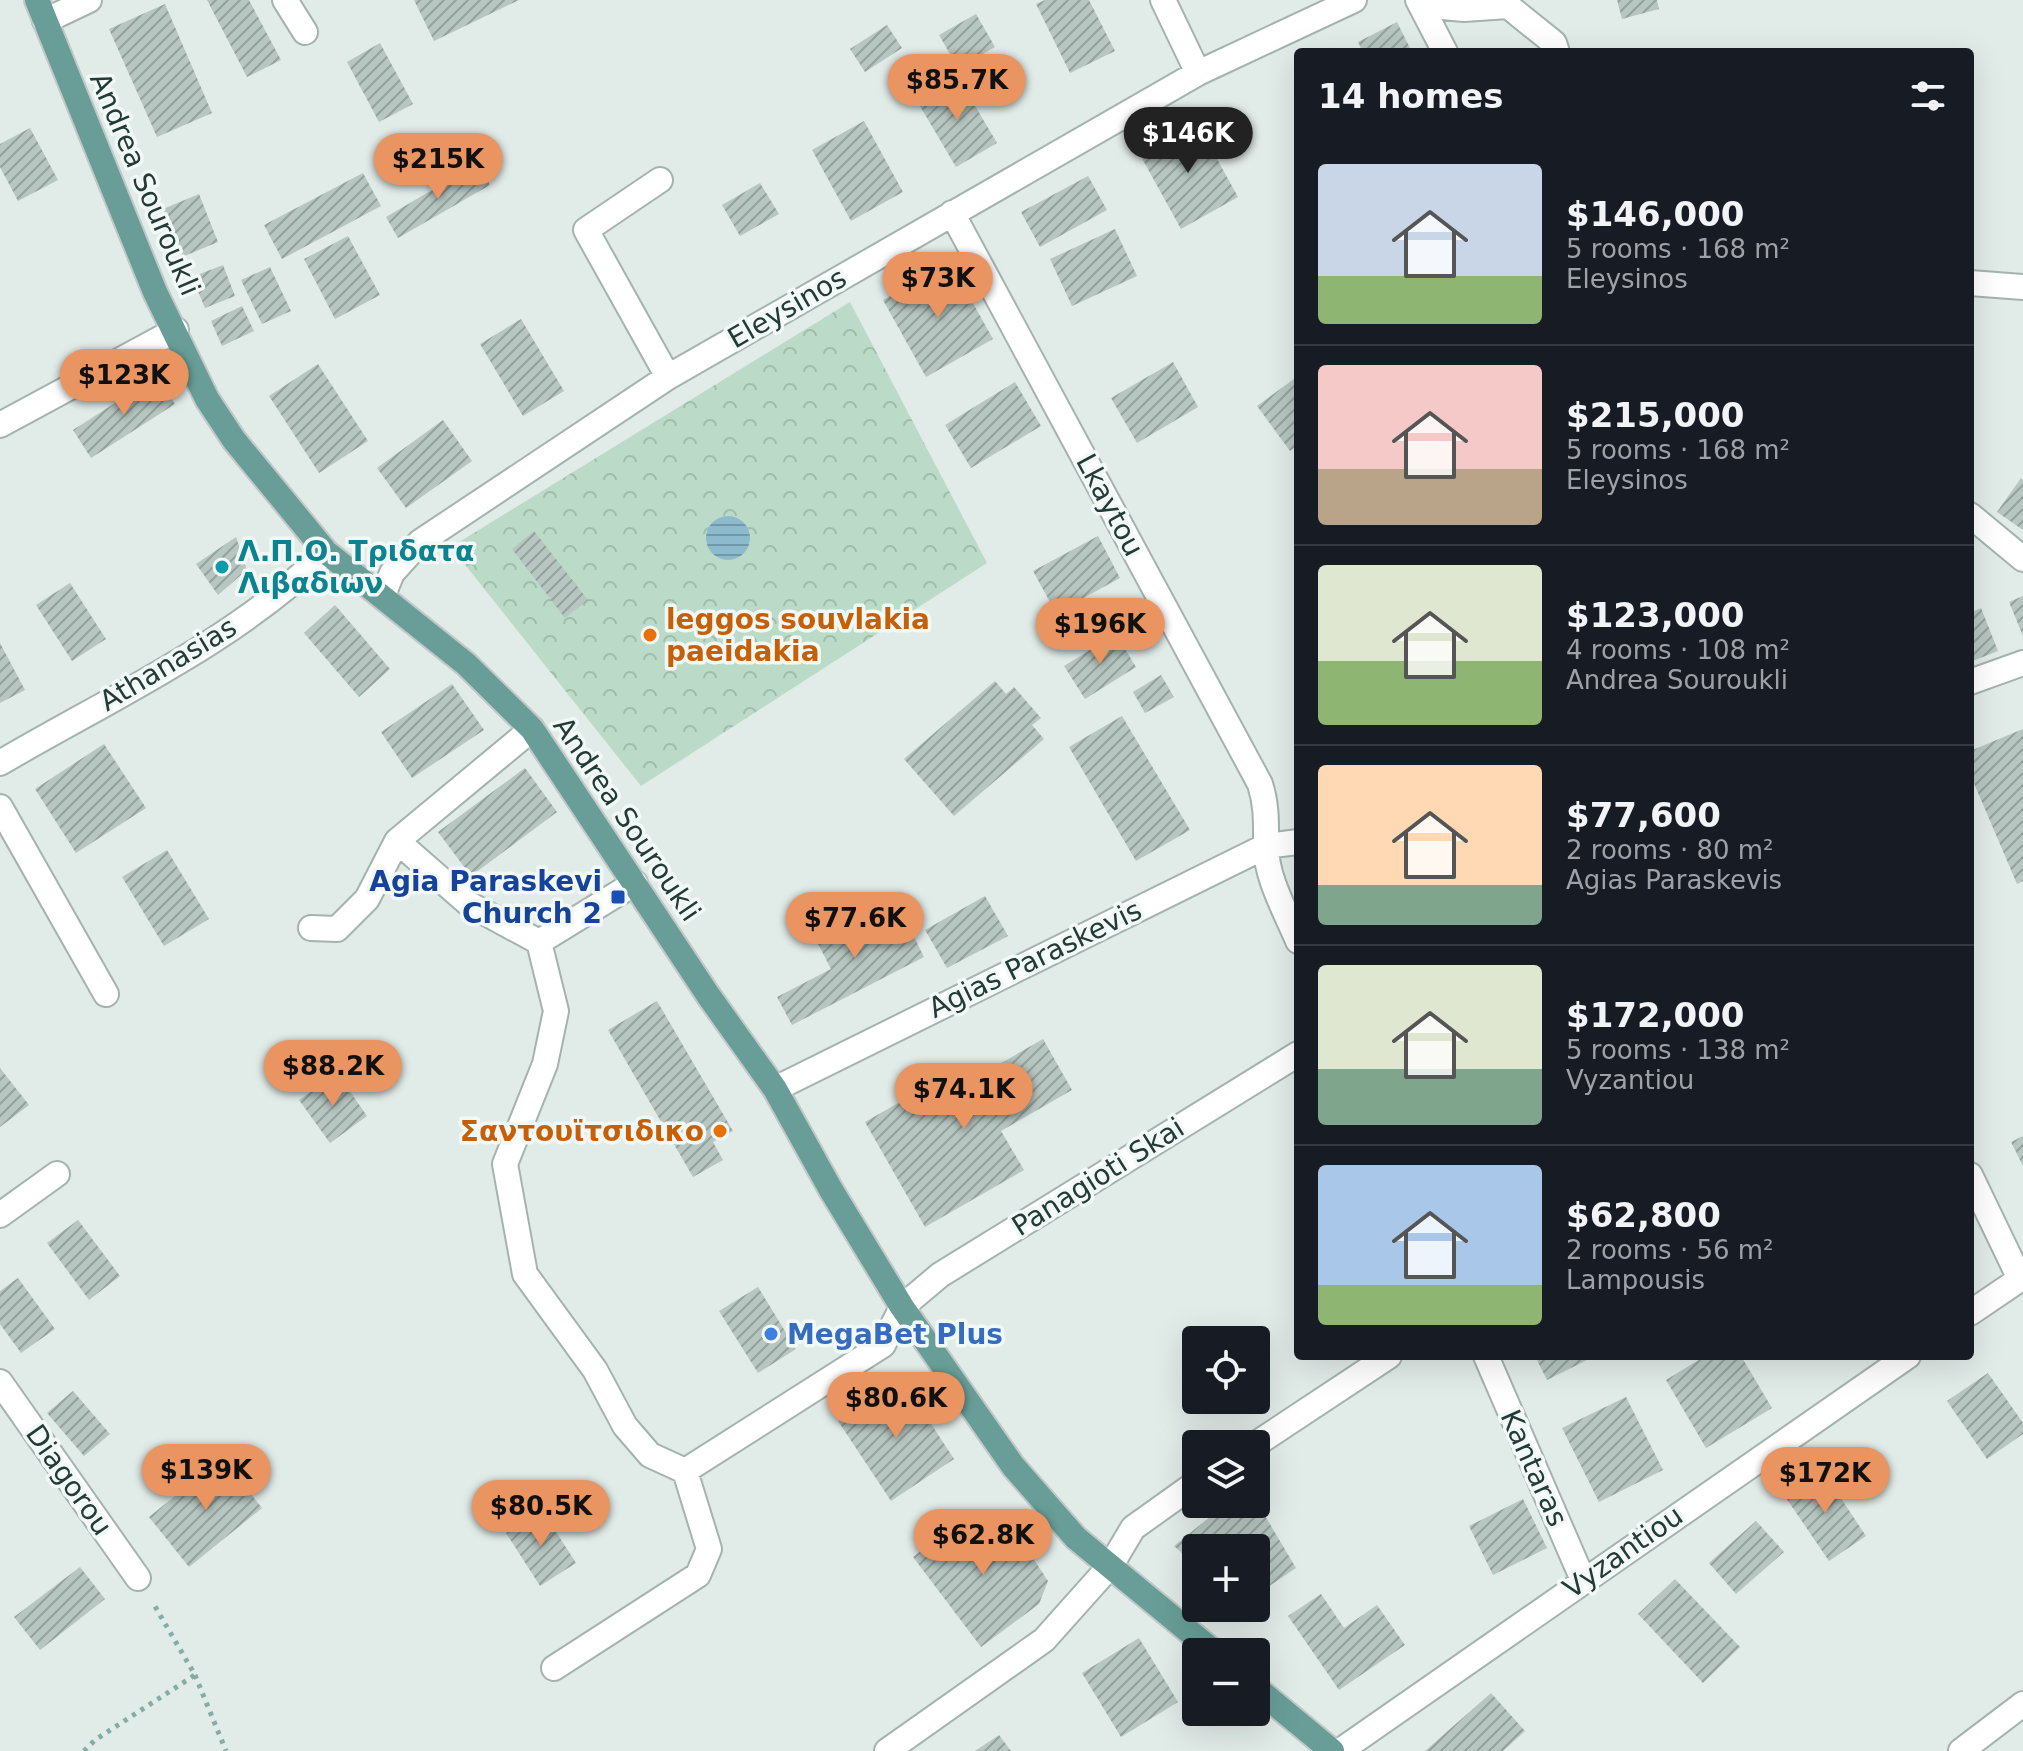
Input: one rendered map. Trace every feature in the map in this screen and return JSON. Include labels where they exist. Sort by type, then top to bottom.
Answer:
[{"type":"main road","name":"Andrea Souroukli","points":[[41,10],[155,292],[207,399],[234,440],[326,552],[466,664],[532,729],[775,1089],[831,1190],[902,1307],[1013,1466],[1076,1538],[1197,1638]]},
{"type":"main road","points":[[1270,1700],[1332,1751]]},
{"type":"street","points":[[41,10],[89,0]]},
{"type":"street","points":[[285,0],[305,32]]},
{"type":"street","points":[[1163,0],[1198,73]]},
{"type":"street","name":"Eleysinos","points":[[383,595],[392,573],[420,542],[668,377],[1198,73],[1354,0]]},
{"type":"street","points":[[1420,2],[1443,48]]},
{"type":"street","points":[[1420,2],[1464,9],[1508,6],[1554,43],[1556,48]]},
{"type":"street","points":[[660,180],[586,230],[668,377]]},
{"type":"street","name":"Lkaytou","points":[[952,213],[1260,784],[1267,808],[1266,846]]},
{"type":"street","points":[[1974,283],[2023,287]]},
{"type":"street","points":[[0,425],[176,330]]},
{"type":"street","points":[[1974,518],[2023,559]]},
{"type":"street","name":"Athanasias","points":[[0,763],[225,633],[292,586],[326,552]]},
{"type":"street","points":[[1974,681],[2023,663]]},
{"type":"street","points":[[311,928],[337,929],[367,899],[397,841],[532,729]]},
{"type":"street","points":[[0,807],[106,994]]},
{"type":"street","points":[[397,841],[469,904],[539,942],[556,1011],[545,1064],[505,1164],[525,1274],[595,1370],[625,1426],[650,1455],[685,1471],[709,1549],[698,1575],[554,1668]]},
{"type":"street","name":"Agias Paraskevis","points":[[775,1089],[1266,846],[1294,842]]},
{"type":"street","points":[[1266,846],[1277,892],[1294,932]]},
{"type":"street","points":[[539,942],[635,883]]},
{"type":"street","name":"Panagioti Skai","points":[[902,1307],[940,1275],[1294,1056]]},
{"type":"street","points":[[0,1215],[57,1174]]},
{"type":"street","points":[[1974,1183],[2021,1278],[1974,1310]]},
{"type":"street","points":[[685,1471],[883,1345],[902,1307]]},
{"type":"street","points":[[1270,1435],[1383,1360]]},
{"type":"street","name":"Kantaras","points":[[1488,1360],[1583,1580]]},
{"type":"street","name":"Vyzantiou","points":[[1340,1751],[1902,1360]]},
{"type":"street","name":"Diagorou","points":[[0,1382],[138,1578]]},
{"type":"street","points":[[887,1751],[1044,1640],[1111,1565],[1133,1528],[1182,1493]]},
{"type":"street","points":[[1961,1751],[2023,1704]]},
{"type":"path","points":[[138,1578],[195,1675],[226,1751]]},
{"type":"path","points":[[84,1751],[95,1740],[195,1675]]},
{"type":"green space","points":[[850,302],[987,563],[641,786],[451,547]]},
{"type":"water","points":[[728,516],[743,523],[750,538],[743,553],[728,560],[713,553],[706,538],[713,523]]},
{"type":"building","points":[[207,0],[249,0],[281,60],[247,77]]},
{"type":"building","points":[[414,0],[519,0],[434,41]]},
{"type":"building","points":[[1045,0],[1089,0],[1115,51],[1070,73],[1036,4]]},
{"type":"building","points":[[1617,0],[1657,0],[1659,9],[1622,19]]},
{"type":"building","points":[[165,4],[212,113],[157,137],[109,29]]},
{"type":"building","points":[[976,14],[995,47],[958,68],[939,35]]},
{"type":"building","points":[[1397,22],[1410,48],[1361,48],[1358,42]]},
{"type":"building","points":[[887,25],[902,48],[865,72],[850,49]]},
{"type":"building","points":[[380,43],[413,104],[379,122],[347,62]]},
{"type":"building","points":[[958,77],[997,143],[956,167],[917,101]]},
{"type":"building","points":[[864,121],[903,192],[851,221],[812,150]]},
{"type":"building","points":[[1196,121],[1238,197],[1181,229],[1139,153]]},
{"type":"building","points":[[30,128],[58,180],[18,201],[0,167],[0,144]]},
{"type":"building","points":[[478,163],[490,185],[398,238],[386,217]]},
{"type":"building","points":[[363,173],[381,206],[282,259],[264,225]]},
{"type":"building","points":[[1088,176],[1107,210],[1040,247],[1021,212]]},
{"type":"building","points":[[760,183],[779,214],[740,236],[722,205]]},
{"type":"building","points":[[199,194],[218,242],[182,257],[163,209]]},
{"type":"building","points":[[1115,229],[1137,276],[1072,306],[1050,259]]},
{"type":"building","points":[[348,236],[380,295],[335,319],[304,259]]},
{"type":"building","points":[[950,262],[993,339],[926,377],[883,300]]},
{"type":"building","points":[[223,265],[235,296],[205,308],[192,277]]},
{"type":"building","points":[[270,267],[291,311],[262,324],[241,280]]},
{"type":"building","points":[[242,306],[254,331],[222,346],[211,321]]},
{"type":"building","points":[[521,319],[564,391],[523,416],[480,344]]},
{"type":"building","points":[[1173,362],[1198,407],[1137,443],[1111,398]]},
{"type":"building","points":[[318,364],[368,441],[319,473],[269,396]]},
{"type":"building","points":[[157,376],[175,404],[91,458],[73,430]]},
{"type":"building","points":[[1294,379],[1294,448],[1290,451],[1257,406]]},
{"type":"building","points":[[1015,382],[1041,426],[971,468],[945,425]]},
{"type":"building","points":[[443,420],[472,461],[406,508],[377,468]]},
{"type":"building","points":[[2021,478],[2023,480],[2023,530],[1997,512]]},
{"type":"building","points":[[534,531],[588,600],[565,618],[512,549]]},
{"type":"building","points":[[1098,536],[1120,578],[1056,613],[1033,571]]},
{"type":"building","name":"Λ.Π.Ο. Τριδατα Λιβαδιων","points":[[236,537],[247,570],[218,595],[196,564]]},
{"type":"building","points":[[70,583],[106,639],[72,661],[36,605]]},
{"type":"building","points":[[2023,596],[2023,636],[2009,602]]},
{"type":"building","points":[[335,605],[390,669],[359,697],[304,633]]},
{"type":"building","points":[[1981,608],[1998,651],[1974,660],[1974,611]]},
{"type":"building","points":[[1116,634],[1136,667],[1085,699],[1064,666]]},
{"type":"building","points":[[0,643],[25,690],[0,703]]},
{"type":"building","points":[[1161,675],[1174,697],[1145,713],[1133,692]]},
{"type":"building","points":[[995,681],[1006,694],[1014,687],[1041,718],[1032,725],[1044,739],[954,816],[904,759]]},
{"type":"building","points":[[452,684],[484,730],[412,778],[381,732]]},
{"type":"building","points":[[1122,716],[1190,830],[1136,861],[1069,747]]},
{"type":"building","points":[[2023,729],[2023,881],[2017,884],[1974,783],[1974,749]]},
{"type":"building","points":[[104,744],[146,808],[76,853],[35,789]]},
{"type":"building","points":[[525,768],[557,812],[471,876],[438,832]]},
{"type":"building","points":[[167,850],[209,919],[164,946],[122,877]]},
{"type":"building","points":[[985,896],[1008,936],[947,968],[925,930]]},
{"type":"building","points":[[894,897],[924,957],[792,1025],[777,997],[831,969],[815,938]]},
{"type":"building","points":[[657,1001],[733,1131],[713,1142],[723,1160],[693,1177],[608,1030]]},
{"type":"building","points":[[1043,1039],[1072,1090],[1001,1131],[1024,1170],[925,1227],[865,1122],[954,1071],[963,1085]]},
{"type":"building","points":[[0,1068],[29,1105],[0,1127]]},
{"type":"building","points":[[337,1073],[367,1116],[330,1143],[299,1100]]},
{"type":"building","points":[[2023,1136],[2023,1166],[2011,1142]]},
{"type":"building","points":[[78,1220],[120,1276],[89,1300],[47,1243]]},
{"type":"building","points":[[18,1278],[55,1329],[21,1353],[0,1324],[0,1291]]},
{"type":"building","points":[[758,1287],[796,1349],[758,1373],[719,1311]]},
{"type":"building","points":[[1537,1360],[1587,1360],[1547,1380]]},
{"type":"building","points":[[1698,1360],[1743,1360],[1772,1408],[1706,1448],[1666,1380]]},
{"type":"building","points":[[1988,1373],[2023,1423],[2023,1434],[1987,1459],[1947,1401]]},
{"type":"building","points":[[902,1379],[954,1459],[891,1501],[838,1421]]},
{"type":"building","points":[[73,1391],[110,1434],[84,1456],[47,1413]]},
{"type":"building","points":[[1626,1397],[1663,1470],[1599,1502],[1562,1428]]},
{"type":"building","points":[[222,1458],[262,1508],[189,1567],[149,1517]]},
{"type":"building","points":[[1822,1470],[1866,1536],[1829,1561],[1784,1495]]},
{"type":"building","points":[[1523,1499],[1547,1548],[1493,1575],[1469,1526]]},
{"type":"building","points":[[542,1510],[576,1563],[540,1586],[506,1533]]},
{"type":"building","points":[[975,1510],[1005,1549],[1020,1538],[1048,1581],[1039,1604],[981,1647],[913,1557]]},
{"type":"building","points":[[1209,1518],[1266,1518],[1296,1568],[1270,1586],[1270,1534],[1189,1534]]},
{"type":"building","points":[[1756,1521],[1784,1552],[1736,1594],[1709,1563]]},
{"type":"building","points":[[1182,1540],[1182,1553],[1174,1546]]},
{"type":"building","points":[[80,1567],[105,1599],[40,1650],[14,1617]]},
{"type":"building","points":[[1675,1579],[1740,1647],[1703,1683],[1638,1614]]},
{"type":"building","points":[[1321,1594],[1344,1628],[1377,1605],[1405,1645],[1339,1690],[1288,1616]]},
{"type":"building","points":[[1139,1638],[1178,1702],[1121,1737],[1082,1673]]},
{"type":"building","points":[[1491,1693],[1525,1731],[1503,1751],[1425,1751]]},
{"type":"building","points":[[999,1735],[1011,1751],[975,1751]]},
{"type":"place","name":"Λ.Π.Ο. Τριδατα Λιβαδιων","points":[[222,567]]},
{"type":"place","name":"leggos souvlakia paeidakia","points":[[650,635]]},
{"type":"place","name":"Agia Paraskevi Church 2","points":[[618,897]]},
{"type":"place","name":"Σαντουϊτσιδικο","points":[[720,1131]]},
{"type":"place","name":"MegaBet Plus","points":[[771,1334]]}]
